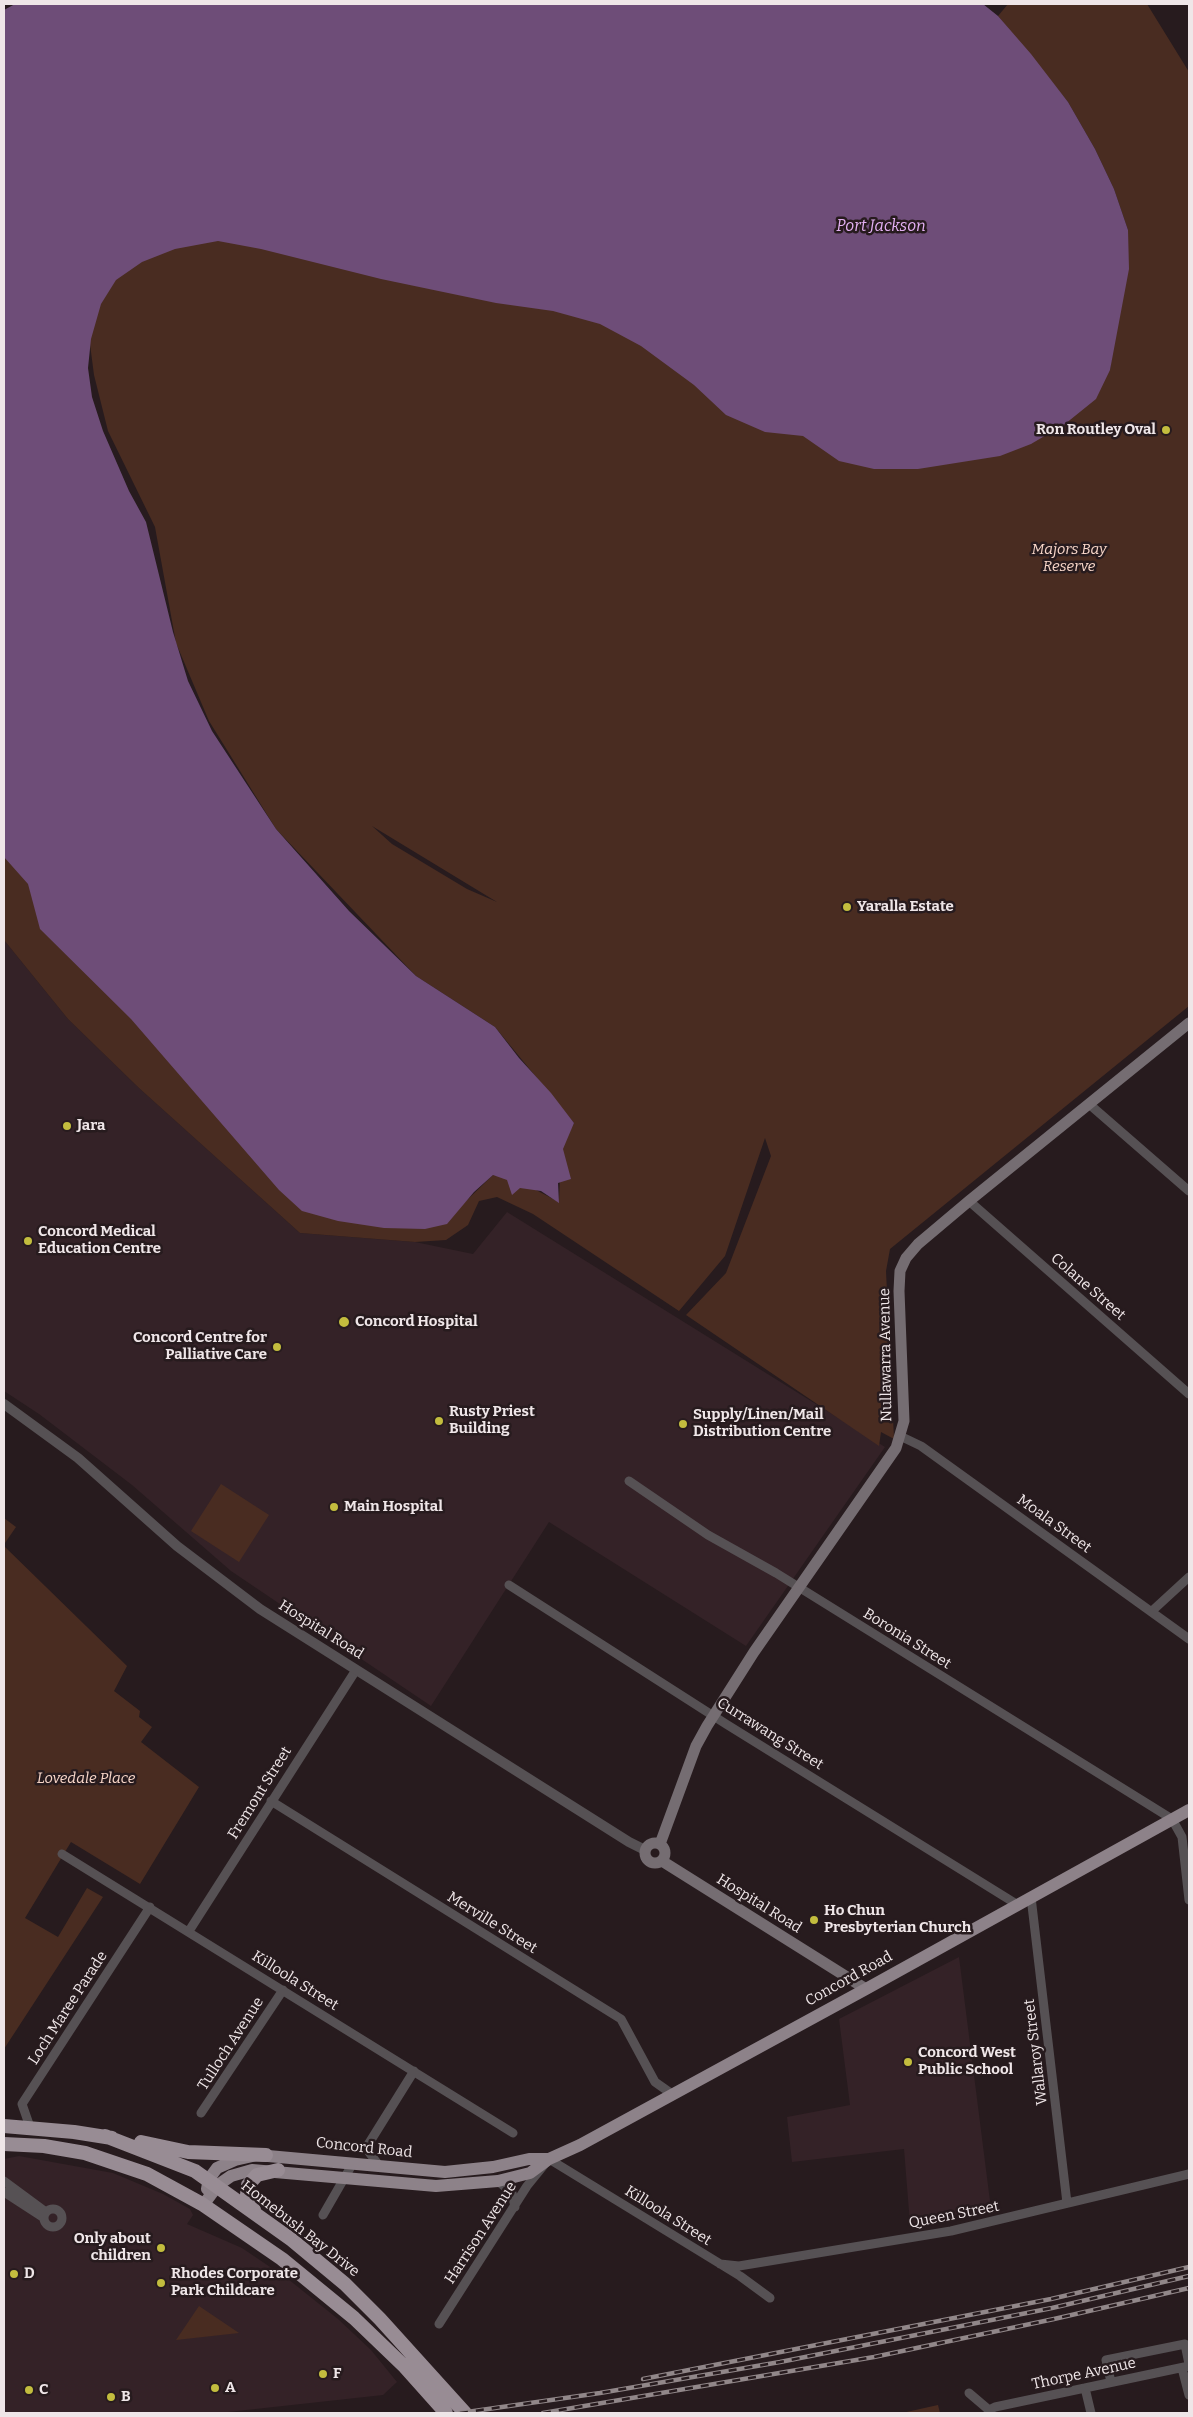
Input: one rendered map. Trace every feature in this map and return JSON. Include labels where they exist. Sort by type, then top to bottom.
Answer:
[{"type":"highway","points":[[4,2126],[30,2127],[105,2136],[188,2152],[266,2154]]},
{"type":"highway","name":"Homebush Bay Drive","points":[[105,2136],[175,2162],[213,2182],[256,2213],[344,2284],[465,2413]]},
{"type":"highway","points":[[4,2144],[58,2148],[104,2159],[147,2174],[204,2204],[282,2259],[354,2318],[419,2382],[446,2413]]},
{"type":"highway","points":[[256,2213],[248,2200],[248,2184],[261,2173],[278,2170]]},
{"type":"main road","name":"Nullawarra Avenue","points":[[660,1844],[696,1746],[754,1652],[886,1465],[900,1436],[904,1421],[900,1271],[912,1250],[969,1201],[1189,1023]]},
{"type":"main road","name":"Concord Road","points":[[549,2159],[529,2159],[493,2167],[445,2172],[266,2154],[250,2155],[226,2163],[214,2171],[213,2182],[244,2171],[278,2170],[436,2186],[498,2181],[530,2173],[549,2159],[866,1989],[1189,1810]]},
{"type":"main road","points":[[651,1843],[660,1844],[666,1852],[662,1861],[656,1863],[650,1862],[645,1856],[645,1850],[651,1843]]},
{"type":"main road","name":"Hospital Road","points":[[662,1861],[866,1989]]},
{"type":"main road","points":[[204,2204],[213,2182]]},
{"type":"street","points":[[1089,1104],[1189,1191]]},
{"type":"street","name":"Colane Street","points":[[969,1201],[1189,1394]]},
{"type":"street","name":"Hospital Road","points":[[4,1404],[78,1458],[177,1546],[226,1585],[356,1670],[629,1842],[645,1850]]},
{"type":"street","name":"Moala Street","points":[[900,1436],[921,1446],[1189,1639]]},
{"type":"street","name":"Boronia Street","points":[[629,1481],[708,1535],[799,1588],[1172,1820]]},
{"type":"street","points":[[1152,1611],[1189,1577]]},
{"type":"street","name":"Currawang Street","points":[[509,1584],[714,1716],[1018,1905]]},
{"type":"street","name":"Fremont Street","points":[[189,1931],[356,1670]]},
{"type":"street","name":"Merville Street","points":[[271,1801],[621,2019],[655,2082],[672,2094]]},
{"type":"street","points":[[1172,1820],[1182,1837],[1189,1900]]},
{"type":"street","name":"Killoola Street","points":[[62,1854],[513,2133]]},
{"type":"street","name":"Wallaroy Street","points":[[1031,1897],[1067,2203]]},
{"type":"street","name":"Loch Maree Parade","points":[[30,2127],[22,2104],[150,1907]]},
{"type":"street","name":"Tulloch Avenue","points":[[201,2113],[283,1990]]},
{"type":"street","points":[[380,2166],[366,2148],[414,2072]]},
{"type":"street","name":"Killoola Street","points":[[549,2159],[720,2264],[770,2298]]},
{"type":"street","name":"Harrison Avenue","points":[[439,2324],[528,2186],[549,2159]]},
{"type":"street","points":[[323,2215],[353,2163]]},
{"type":"street","name":"Queen Street","points":[[720,2264],[739,2266],[951,2231],[1189,2174]]},
{"type":"street","points":[[4,2181],[45,2215],[4,2193]]},
{"type":"street","points":[[498,2181],[512,2193],[515,2207]]},
{"type":"street","points":[[1111,2382],[1106,2360],[1185,2344],[1189,2395]]},
{"type":"street","name":"Thorpe Avenue","points":[[989,2412],[995,2407],[1187,2366]]},
{"type":"street","points":[[1084,2388],[1091,2413]]},
{"type":"street","points":[[969,2393],[989,2412]]},
{"type":"shaded area","name":"Concord Hospital","points":[[4,940],[68,1019],[139,1088],[300,1233],[415,1242],[473,1254],[507,1212],[885,1447],[746,1646],[549,1522],[431,1706],[231,1571],[132,1485],[39,1414],[4,1391]]},
{"type":"shaded area","name":"Concord West Public School","points":[[959,1957],[991,2209],[910,2224],[904,2149],[792,2162],[787,2117],[850,2105],[839,2019]]},
{"type":"shaded area","points":[[19,2156],[113,2173],[163,2194],[190,2209],[193,2215],[187,2224],[242,2248],[288,2279],[338,2319],[371,2350],[397,2382],[383,2395],[219,2413],[4,2413],[4,2159]]},
{"type":"green space","name":"Majors Bay Reserve","points":[[1008,4],[1147,4],[1189,72],[1189,1006],[890,1249],[886,1271],[894,1439],[881,1432],[879,1446],[686,1315],[726,1273],[771,1156],[765,1138],[725,1256],[679,1311],[533,1214],[497,1197],[479,1201],[468,1225],[446,1240],[415,1242],[300,1233],[139,1088],[68,1019],[4,940],[4,835],[465,1202],[493,1175],[513,1178],[559,1202],[561,1148],[574,1123],[495,1027],[416,976],[276,829],[209,721],[176,643],[155,527],[108,431],[94,375],[87,321],[100,270],[156,227],[1110,370],[1128,230],[1114,189],[1095,149],[1068,102],[998,16]],"holes":[[[372,826],[497,902],[467,889],[392,844]]]},
{"type":"green space","points":[[221,1484],[269,1515],[239,1562],[191,1531]]},
{"type":"green space","points":[[4,1518],[16,1527],[5,1543],[4,1542]]},
{"type":"green space","name":"Lovedale Place","points":[[4,1546],[127,1666],[114,1691],[140,1711],[139,1717],[152,1727],[141,1742],[199,1787],[140,1884],[71,1842],[25,1918],[58,1937],[87,1888],[103,1897],[4,2049]]},
{"type":"green space","points":[[199,2306],[239,2333],[176,2340]]},
{"type":"green space","points":[[938,2405],[940,2413],[902,2413]]},
{"type":"water","name":"Port Jackson","points":[[15,4],[983,4],[998,16],[1031,54],[1068,102],[1095,149],[1114,189],[1128,230],[1129,269],[1110,370],[1096,399],[1065,424],[1031,444],[1000,456],[918,469],[874,469],[839,461],[803,436],[765,432],[726,415],[694,385],[641,346],[600,324],[553,311],[496,303],[381,279],[261,249],[218,241],[175,249],[142,262],[116,280],[101,304],[91,339],[88,368],[92,397],[103,431],[129,491],[146,522],[173,632],[188,681],[212,731],[276,829],[349,911],[416,976],[495,1027],[574,1123],[563,1149],[571,1179],[558,1183],[559,1203],[541,1191],[520,1188],[512,1195],[507,1180],[493,1175],[474,1192],[447,1224],[425,1229],[384,1228],[338,1221],[302,1211],[279,1190],[131,1019],[40,929],[28,884],[4,857],[4,10]]},
{"type":"railway","points":[[643,2379],[1051,2299],[1189,2267]]},
{"type":"railway","points":[[460,2413],[600,2393],[780,2362],[1052,2308],[1189,2276]]},
{"type":"railway","points":[[543,2413],[874,2357],[1189,2288]]},
{"type":"place","name":"Ron Routley Oval","points":[[1166,430]]},
{"type":"place","name":"Yaralla Estate","points":[[847,907]]},
{"type":"place","name":"Jara","points":[[67,1126]]},
{"type":"place","name":"Concord Medical Education Centre","points":[[28,1241]]},
{"type":"place","name":"Concord Hospital","points":[[344,1322]]},
{"type":"place","name":"Concord Centre for Palliative Care","points":[[277,1347]]},
{"type":"place","name":"Rusty Priest Building","points":[[439,1421]]},
{"type":"place","name":"Supply/Linen/Mail Distribution Centre","points":[[683,1424]]},
{"type":"place","name":"Main Hospital","points":[[334,1507]]},
{"type":"place","name":"Ho Chun Presbyterian Church","points":[[814,1920]]},
{"type":"place","name":"Concord West Public School","points":[[908,2062]]},
{"type":"place","name":"Only about children","points":[[161,2248]]},
{"type":"place","name":"D","points":[[14,2274]]},
{"type":"place","name":"Rhodes Corporate Park Childcare","points":[[161,2283]]},
{"type":"place","name":"F","points":[[323,2374]]},
{"type":"place","name":"A","points":[[215,2388]]},
{"type":"place","name":"C","points":[[29,2390]]},
{"type":"place","name":"B","points":[[111,2397]]}]
